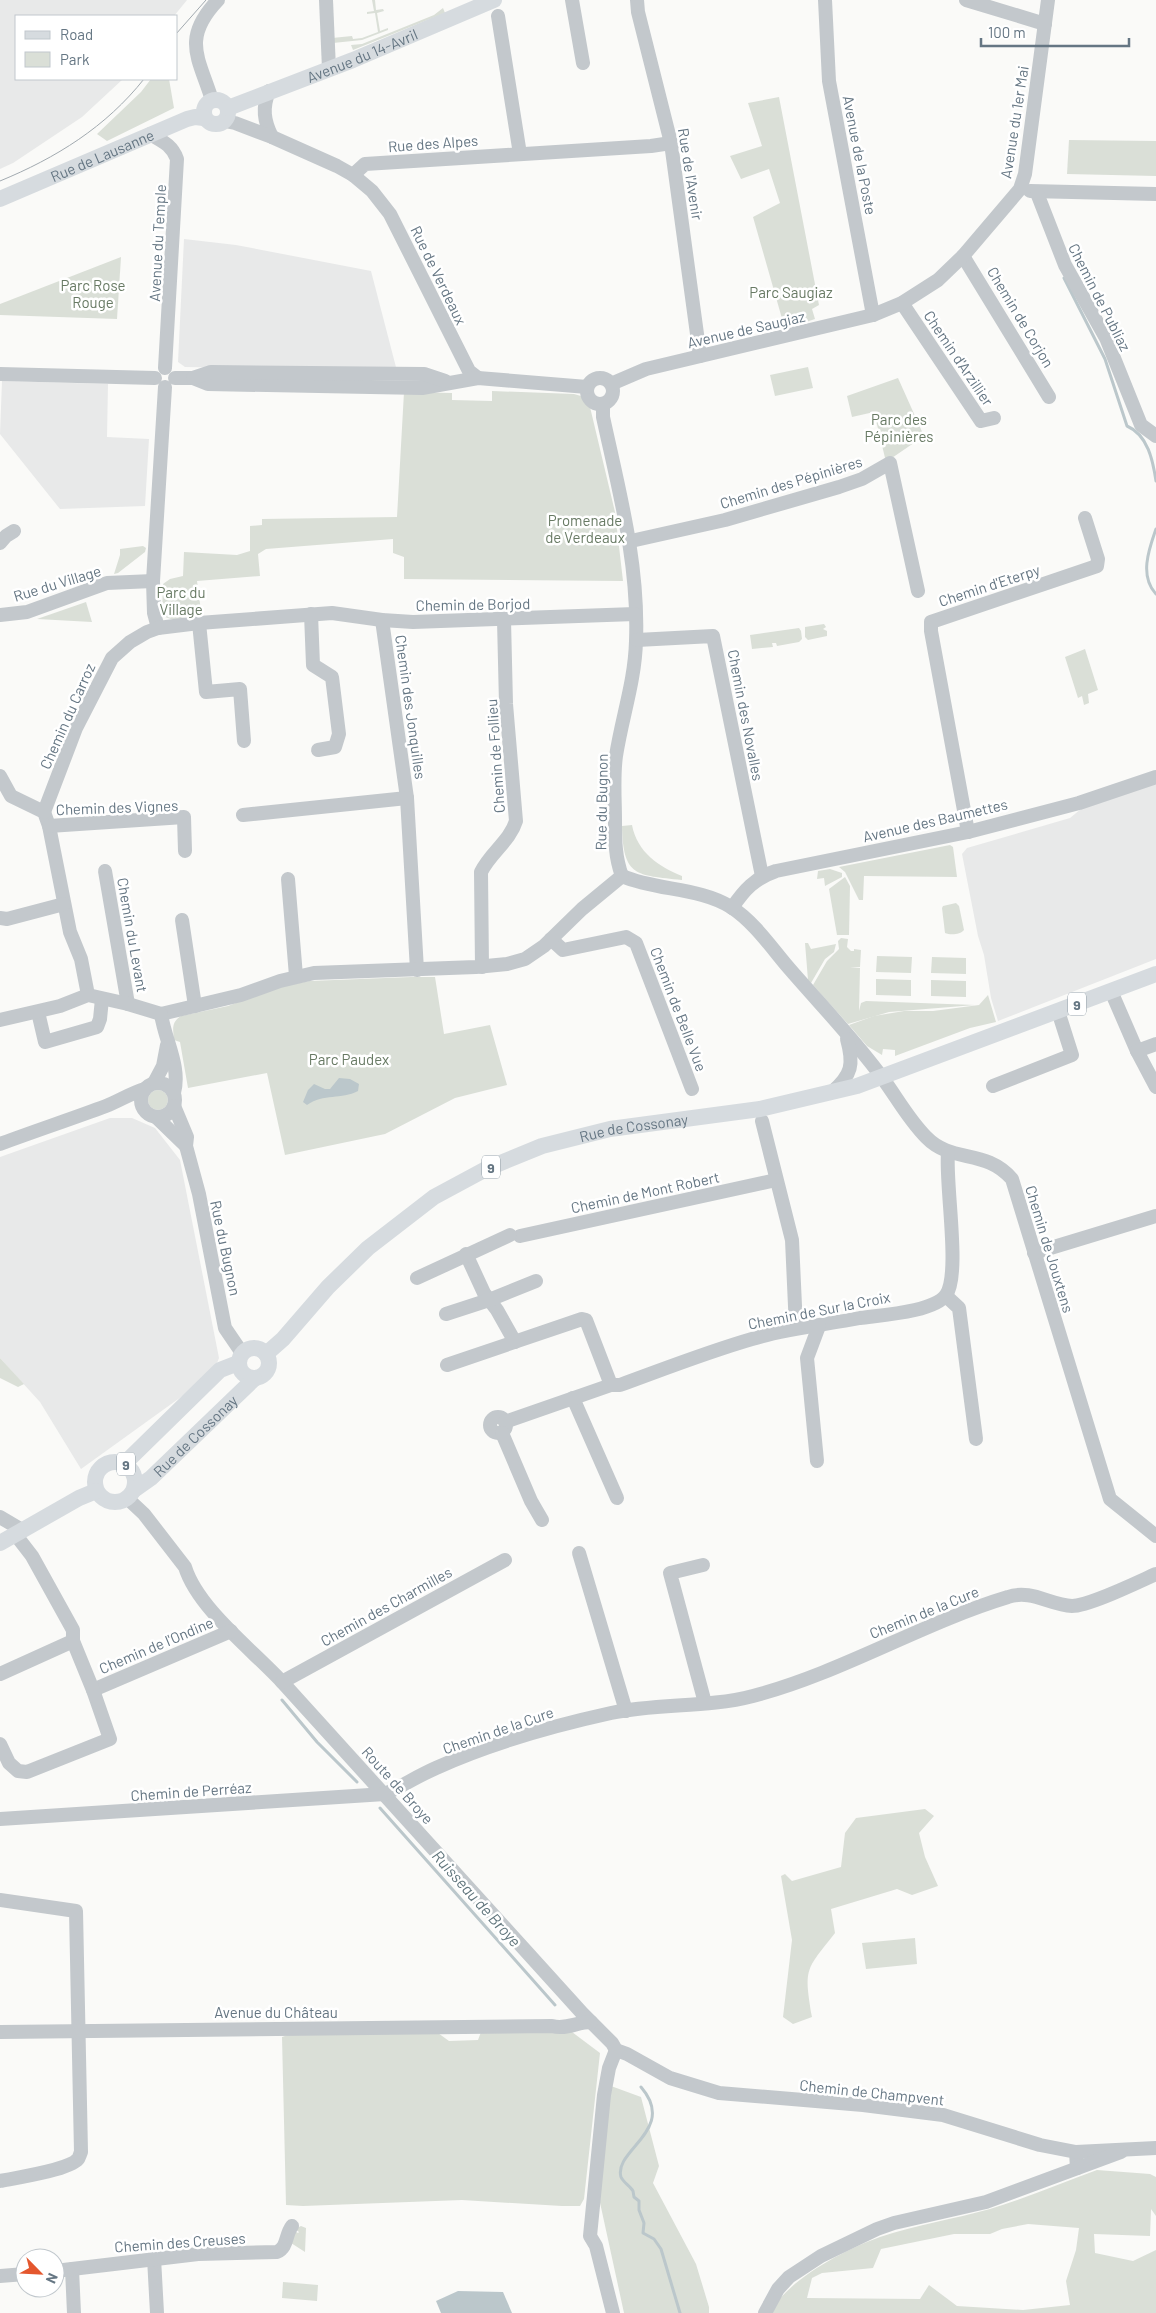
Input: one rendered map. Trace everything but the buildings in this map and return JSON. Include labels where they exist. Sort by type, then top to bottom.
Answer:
[{"type":"main road","name":"Avenue du 14-Avril","points":[[226,115],[269,91],[494,0]]},
{"type":"main road","points":[[212,100],[220,100],[226,115],[216,125],[209,123],[204,118],[204,108],[212,100]]},
{"type":"main road","name":"Rue de Lausanne","points":[[0,199],[195,116],[204,118]]},
{"type":"main road","name":"Rue de Cossonay","points":[[266,1354],[283,1339],[328,1287],[368,1248],[434,1197],[486,1169],[542,1146],[610,1129],[760,1109],[831,1092],[882,1077],[1156,974]]},
{"type":"main road","name":"Rue de Cossonay","points":[[124,1463],[220,1370],[240,1358],[250,1348],[259,1348],[266,1354],[269,1362],[268,1370],[262,1376],[254,1379],[151,1478],[131,1494]]},
{"type":"main road","name":"Rue de Cossonay","points":[[240,1358],[243,1374],[254,1379]]},
{"type":"main road","name":"9","points":[[96,1491],[94,1479],[99,1468],[109,1462],[124,1463],[134,1472],[136,1481],[131,1494]]},
{"type":"main road","points":[[10,1537],[78,1498],[96,1491],[104,1500],[116,1503],[131,1494]]},
{"type":"street","points":[[212,100],[198,63],[196,41],[198,27],[202,18],[218,0]]},
{"type":"street","points":[[326,0],[329,68]]},
{"type":"street","points":[[572,0],[583,64]]},
{"type":"street","name":"Rue de l'Avenir","points":[[637,0],[638,12],[670,143],[700,356]]},
{"type":"street","name":"Avenue de la Poste","points":[[825,0],[829,81],[873,315]]},
{"type":"street","points":[[966,0],[1045,24]]},
{"type":"street","name":"Avenue du 1er Mai","points":[[1020,189],[1025,174],[1048,0]]},
{"type":"street","points":[[498,16],[520,154]]},
{"type":"street","points":[[269,91],[264,103],[264,113],[266,125],[272,137]]},
{"type":"street","name":"Rue de Verdeaux","points":[[226,115],[235,123],[272,137],[353,174],[372,191],[390,214],[469,371],[478,378]]},
{"type":"street","name":"Avenue du Temple","points":[[150,134],[168,144],[174,150],[177,159],[153,581],[154,613],[158,628]]},
{"type":"street","name":"Rue des Alpes","points":[[353,174],[365,164],[651,146],[670,143]]},
{"type":"street","points":[[1020,189],[1037,193],[1156,194]]},
{"type":"street","name":"Avenue de Saugiaz","points":[[611,384],[646,369],[873,315],[902,303],[938,280],[963,256],[1020,189]]},
{"type":"street","name":"Chemin de Publiaz","points":[[1037,193],[1065,265],[1106,338],[1141,425],[1156,436]]},
{"type":"street","name":"Chemin de Corjon","points":[[963,256],[1049,397]]},
{"type":"street","name":"Chemin d'Arzillier","points":[[902,303],[981,421],[994,418]]},
{"type":"street","points":[[0,374],[193,378],[208,384],[329,379],[399,380],[422,388],[446,382],[478,378],[587,387]]},
{"type":"street","points":[[600,377],[611,384],[612,396],[604,404],[592,401],[587,395],[587,387],[592,380],[600,377]]},
{"type":"street","name":"Rue du Bugnon","points":[[604,404],[603,417],[630,541],[636,640],[629,700],[618,745],[615,776],[615,848],[622,876]]},
{"type":"street","name":"Chemin des Pépinières","points":[[630,541],[725,520],[839,487],[862,479],[890,463],[918,592]]},
{"type":"street","name":"Chemin d'Eterpy","points":[[968,832],[930,631],[931,622],[1097,566],[1098,559],[1085,518]]},
{"type":"street","points":[[0,543],[14,531]]},
{"type":"street","name":"Rue du Village","points":[[0,615],[34,610],[107,583],[153,581]]},
{"type":"street","name":"Chemin de Borjod","points":[[158,628],[332,612],[382,620],[413,622],[635,614]]},
{"type":"street","points":[[311,614],[313,665],[332,677],[339,734],[335,747],[318,750]]},
{"type":"street","name":"Chemin des Jonquilles","points":[[382,620],[408,798],[417,970]]},
{"type":"street","name":"Chemin de Follieu","points":[[482,967],[481,872],[487,860],[513,832],[516,821],[506,704],[504,620]]},
{"type":"street","points":[[199,623],[206,692],[240,689],[244,741]]},
{"type":"street","name":"Chemin du Carroz","points":[[44,812],[76,728],[112,658],[130,642],[158,628]]},
{"type":"street","name":"Chemin des Novalles","points":[[636,640],[714,636],[762,876]]},
{"type":"street","name":"Avenue des Baumettes","points":[[732,908],[751,883],[762,876],[789,867],[968,832],[1079,803],[1156,777]]},
{"type":"street","points":[[1,781],[5,797],[44,812],[49,826],[70,932],[81,959],[88,995]]},
{"type":"street","name":"Chemin des Jonquilles","points":[[243,815],[408,798]]},
{"type":"street","name":"Chemin des Vignes","points":[[49,826],[184,817],[185,851]]},
{"type":"street","name":"Chemin du Levant","points":[[105,871],[128,1004]]},
{"type":"street","points":[[0,1020],[38,1012],[88,995],[161,1014],[241,995],[296,976],[314,972],[417,970],[507,964],[525,959],[551,939],[582,908],[622,876]]},
{"type":"street","name":"Chemin de Jouxtens","points":[[622,876],[639,883],[708,898],[732,908],[762,937],[882,1077],[924,1136],[948,1152],[977,1157],[994,1163],[1012,1179],[1110,1499],[1156,1536]]},
{"type":"street","points":[[288,879],[296,976]]},
{"type":"street","points":[[0,918],[7,919],[64,904]]},
{"type":"street","points":[[182,920],[195,1006]]},
{"type":"street","name":"Chemin de Belle Vue","points":[[551,939],[563,950],[626,936],[636,943],[692,1089]]},
{"type":"street","points":[[1111,992],[1137,1051],[1156,1087]]},
{"type":"street","points":[[38,1012],[46,1042],[97,1027],[100,1019],[102,999]]},
{"type":"street","points":[[993,1086],[1072,1055],[1058,1011]]},
{"type":"street","name":"Rue du Bugnon","points":[[161,1014],[167,1045],[175,1061],[178,1080],[174,1100],[187,1137],[186,1146],[200,1200],[225,1328],[240,1358]]},
{"type":"street","name":"Chemin de Jouxtens","points":[[831,1092],[844,1081],[851,1065],[852,1056],[846,1036]]},
{"type":"street","points":[[1137,1051],[1156,1044]]},
{"type":"street","name":"Rue du Bugnon","points":[[142,1107],[141,1097],[163,1066],[167,1045]]},
{"type":"street","points":[[0,1144],[112,1104],[127,1094],[163,1083],[170,1086],[174,1100],[170,1112],[156,1117]]},
{"type":"street","points":[[112,1104],[142,1107],[148,1114],[156,1117],[186,1146]]},
{"type":"street","points":[[762,1121],[792,1240],[796,1328]]},
{"type":"street","points":[[948,1152],[946,1172],[953,1263],[952,1279],[946,1296],[959,1308],[976,1439]]},
{"type":"street","name":"Chemin de Mont Robert","points":[[466,1254],[515,1235],[776,1180]]},
{"type":"street","points":[[1034,1253],[1156,1216]]},
{"type":"street","points":[[417,1278],[466,1254],[489,1300],[515,1342]]},
{"type":"street","points":[[446,1314],[489,1300],[536,1281]]},
{"type":"street","name":"Chemin de Sur la Croix","points":[[542,1520],[531,1501],[504,1427],[573,1398],[611,1385],[620,1385],[753,1338],[796,1328],[819,1326],[930,1306],[946,1296]]},
{"type":"street","points":[[447,1365],[582,1319],[586,1320],[611,1385]]},
{"type":"street","points":[[817,1460],[807,1358],[819,1326]]},
{"type":"street","points":[[573,1398],[617,1498]]},
{"type":"street","name":"Route de Broye","points":[[131,1494],[184,1567],[196,1590],[231,1630],[282,1682],[575,2006],[612,2043],[616,2050],[627,2054],[670,2078],[719,2093]]},
{"type":"street","points":[[0,1517],[10,1537]]},
{"type":"street","points":[[0,1517],[10,1537],[32,1556],[54,1592],[73,1630],[73,1641],[110,1739],[27,1772],[18,1771],[9,1763],[0,1744]]},
{"type":"street","points":[[579,1553],[626,1711]]},
{"type":"street","name":"Chemin des Charmilles","points":[[282,1682],[505,1560]]},
{"type":"street","points":[[703,1565],[670,1573],[705,1703]]},
{"type":"street","name":"Chemin de la Cure","points":[[384,1794],[436,1768],[500,1744],[561,1725],[626,1711],[728,1702],[755,1696],[840,1664],[952,1617],[1011,1596],[1035,1595],[1053,1603],[1074,1606],[1156,1574]]},
{"type":"street","name":"Chemin de l'Ondine","points":[[93,1690],[231,1630]]},
{"type":"street","points":[[0,1674],[73,1641]]},
{"type":"street","name":"Chemin de Perréaz","points":[[0,1819],[384,1794]]},
{"type":"street","points":[[0,1900],[76,1911],[81,2152],[79,2159],[72,2163],[41,2173],[0,2181]]},
{"type":"street","points":[[552,2026],[568,2018],[574,2012],[575,2006]]},
{"type":"street","name":"Avenue du Château","points":[[0,2032],[552,2026],[564,2028],[578,2023],[591,2022]]},
{"type":"street","points":[[613,2313],[596,2246],[590,2236],[604,2095],[609,2068],[616,2050]]},
{"type":"street","name":"Chemin de Champvent","points":[[719,2093],[871,2106],[943,2115],[1040,2145],[1076,2152],[1121,2152],[1156,2148]]},
{"type":"street","points":[[1076,2152],[1077,2168]]},
{"type":"street","name":"Chemin de Champvent","points":[[765,2313],[778,2289],[789,2277],[821,2256],[878,2229],[902,2221],[986,2202],[1121,2152]]},
{"type":"street","name":"Chemin des Creuses","points":[[65,2270],[198,2254],[277,2252],[284,2247],[288,2232],[292,2226]]},
{"type":"street","points":[[154,2258],[157,2313]]},
{"type":"street","points":[[72,2269],[74,2313]]},
{"type":"street","points":[[0,2276],[15,2275]]},
{"type":"shaded area","points":[[0,0],[187,0],[175,15],[15,15],[15,80],[122,80],[82,117],[13,163],[0,169]]},
{"type":"shaded area","points":[[184,239],[236,245],[371,271],[397,371],[185,367],[178,362]]},
{"type":"shaded area","points":[[2,381],[108,384],[107,437],[149,439],[145,506],[60,509],[0,434]]},
{"type":"shaded area","points":[[1156,783],[1156,959],[998,1021],[991,998],[984,955],[978,936],[962,854],[967,848],[1070,818],[1081,809]]},
{"type":"shaded area","points":[[339,1078],[350,1079],[359,1084],[358,1091],[352,1094],[320,1099],[307,1105],[303,1102],[308,1090],[314,1084],[330,1089]]},
{"type":"shaded area","points":[[110,1118],[132,1118],[155,1128],[180,1160],[219,1358],[215,1368],[199,1384],[81,1469],[40,1402],[0,1358],[0,1157]]},
{"type":"shaded area","points":[[458,2291],[503,2292],[512,2313],[441,2313],[436,2301]]},
{"type":"green space","points":[[372,0],[375,0],[376,10],[383,9],[384,11],[377,13],[380,31],[388,28],[388,30],[362,40],[333,43],[332,38],[352,36],[353,39],[362,38],[378,32],[375,13],[367,14],[367,12],[374,11]]},
{"type":"green space","points":[[443,8],[445,13],[353,50],[351,45],[362,44],[434,15]]},
{"type":"green space","points":[[150,80],[169,80],[174,108],[107,141],[97,134],[141,92]]},
{"type":"green space","name":"Parc Saugiaz","points":[[779,97],[819,305],[812,309],[815,319],[785,329],[753,217],[780,203],[769,169],[741,179],[730,156],[762,146],[748,103]]},
{"type":"green space","points":[[1069,140],[1156,141],[1156,176],[1067,174]]},
{"type":"green space","name":"Parc Rose Rouge","points":[[121,257],[117,319],[0,315],[0,304]]},
{"type":"green space","points":[[808,367],[813,388],[775,396],[770,375]]},
{"type":"green space","name":"Parc des Pépinières","points":[[898,378],[924,436],[886,462],[874,412],[852,417],[847,396]]},
{"type":"green space","points":[[492,391],[574,394],[581,396],[590,407],[615,512],[623,581],[404,579],[404,557],[393,553],[393,539],[266,549],[258,554],[260,576],[197,581],[202,618],[180,622],[162,616],[163,584],[170,579],[183,576],[184,552],[237,555],[250,551],[250,526],[262,525],[262,519],[397,517],[404,392],[452,393],[452,400],[492,401]]},
{"type":"green space","points":[[143,546],[146,548],[145,552],[114,574],[120,549]]},
{"type":"green space","points":[[86,602],[92,622],[37,619]]},
{"type":"green space","points":[[824,624],[826,627],[823,629],[827,631],[827,636],[808,640],[805,637],[805,627]]},
{"type":"green space","points":[[799,628],[802,639],[799,642],[777,646],[776,643],[772,643],[773,647],[752,649],[750,635]]},
{"type":"green space","points":[[1085,649],[1098,690],[1088,694],[1089,703],[1084,705],[1082,696],[1078,698],[1065,657]]},
{"type":"green space","points":[[632,825],[644,851],[657,863],[682,876],[682,880],[643,874],[629,864],[625,855],[622,826]]},
{"type":"green space","points":[[950,845],[953,847],[957,877],[864,876],[863,900],[859,900],[845,872],[839,867]]},
{"type":"green space","points":[[830,869],[842,873],[842,877],[825,886],[824,878],[817,879],[818,871]]},
{"type":"green space","points":[[845,877],[850,886],[849,935],[837,935],[829,889]]},
{"type":"green space","points":[[956,903],[959,906],[964,930],[955,934],[945,933],[942,908],[943,906]]},
{"type":"green space","points":[[841,938],[848,939],[847,947],[851,951],[854,951],[854,949],[861,950],[860,967],[850,967],[860,968],[859,1011],[861,1003],[866,1001],[975,1005],[889,1012],[848,1024],[813,985],[827,961],[839,949],[838,941]]},
{"type":"green space","points":[[805,943],[808,943],[811,949],[836,944],[834,952],[825,959],[811,983],[808,980]]},
{"type":"green space","points":[[877,956],[912,957],[911,973],[876,972]]},
{"type":"green space","points":[[932,957],[966,958],[966,974],[931,973]]},
{"type":"green space","name":"Parc Paudex","points":[[435,977],[444,1034],[490,1025],[507,1085],[455,1098],[385,1134],[285,1155],[267,1073],[188,1088],[180,1042],[174,1040],[173,1033],[173,1026],[181,1016],[228,1006],[275,988],[309,981]]},
{"type":"green space","points":[[876,979],[911,980],[911,996],[876,995]]},
{"type":"green space","points":[[931,980],[966,981],[966,997],[931,996]]},
{"type":"green space","points":[[988,995],[996,1022],[970,1028],[895,1056],[895,1050],[883,1049],[882,1055],[867,1046],[849,1025],[874,1016],[904,1011],[933,1011],[979,1005]]},
{"type":"green space","points":[[158,1090],[165,1093],[168,1100],[165,1107],[158,1110],[151,1107],[148,1100],[151,1093]]},
{"type":"green space","points":[[0,1358],[24,1384],[18,1387],[0,1378]]},
{"type":"green space","points":[[925,1809],[934,1816],[919,1833],[925,1857],[938,1886],[912,1895],[897,1889],[831,1909],[835,1933],[812,1963],[809,1971],[808,1989],[812,2017],[793,2024],[783,2017],[792,1940],[781,1876],[785,1874],[792,1881],[841,1867],[845,1833],[856,1818]]},
{"type":"green space","points":[[915,1938],[917,1964],[866,1969],[862,1943]]},
{"type":"green space","points":[[481,2032],[572,2032],[600,2053],[584,2199],[580,2206],[462,2200],[286,2205],[282,2037],[291,2034],[438,2033],[449,2041],[478,2040]]},
{"type":"green space","points":[[611,2086],[641,2097],[659,2166],[653,2183],[696,2264],[709,2307],[709,2313],[624,2313],[599,2198]]},
{"type":"green space","points":[[1097,2170],[1150,2174],[1156,2177],[1156,2216],[1151,2209],[1150,2236],[1094,2234],[1095,2253],[1133,2261],[1156,2250],[1156,2313],[770,2313],[778,2301],[803,2277],[834,2258],[866,2243],[907,2229],[990,2209]],"holes":[[[1028,2224],[1079,2228],[1076,2250],[1066,2281],[1070,2305],[1023,2310],[957,2306],[929,2285],[920,2299],[807,2298],[812,2278],[822,2273],[873,2268],[881,2249],[954,2234],[990,2234],[1002,2229]]]},
{"type":"green space","points":[[301,2226],[306,2228],[305,2252],[291,2243],[293,2230],[298,2233],[295,2229]]},
{"type":"green space","points":[[283,2282],[318,2285],[317,2301],[282,2298]]},
{"type":"waterway","points":[[1064,278],[1105,359],[1127,426],[1134,430],[1145,442],[1156,481]]},
{"type":"waterway","points":[[1156,529],[1147,562],[1148,579],[1156,594]]},
{"type":"waterway","name":"Ruisseau de Broye","points":[[282,1700],[317,1742],[357,1782]]},
{"type":"waterway","name":"Ruisseau de Broye","points":[[380,1808],[555,2005]]},
{"type":"waterway","name":"Ruisseau de Broye","points":[[641,2087],[650,2102],[652,2115],[649,2127],[621,2167],[621,2177],[633,2191],[634,2197],[639,2201],[639,2210],[644,2223],[643,2233],[654,2239],[661,2249],[680,2313]]},
{"type":"tram line","points":[[178,32],[206,0]]},
{"type":"tram line","points":[[0,181],[41,162],[79,139],[113,112],[143,80]]},
{"type":"park label","name":"Promenade de Verdeaux","points":[[585,528]]},
{"type":"park label","name":"Parc du Village","points":[[181,600]]}]
